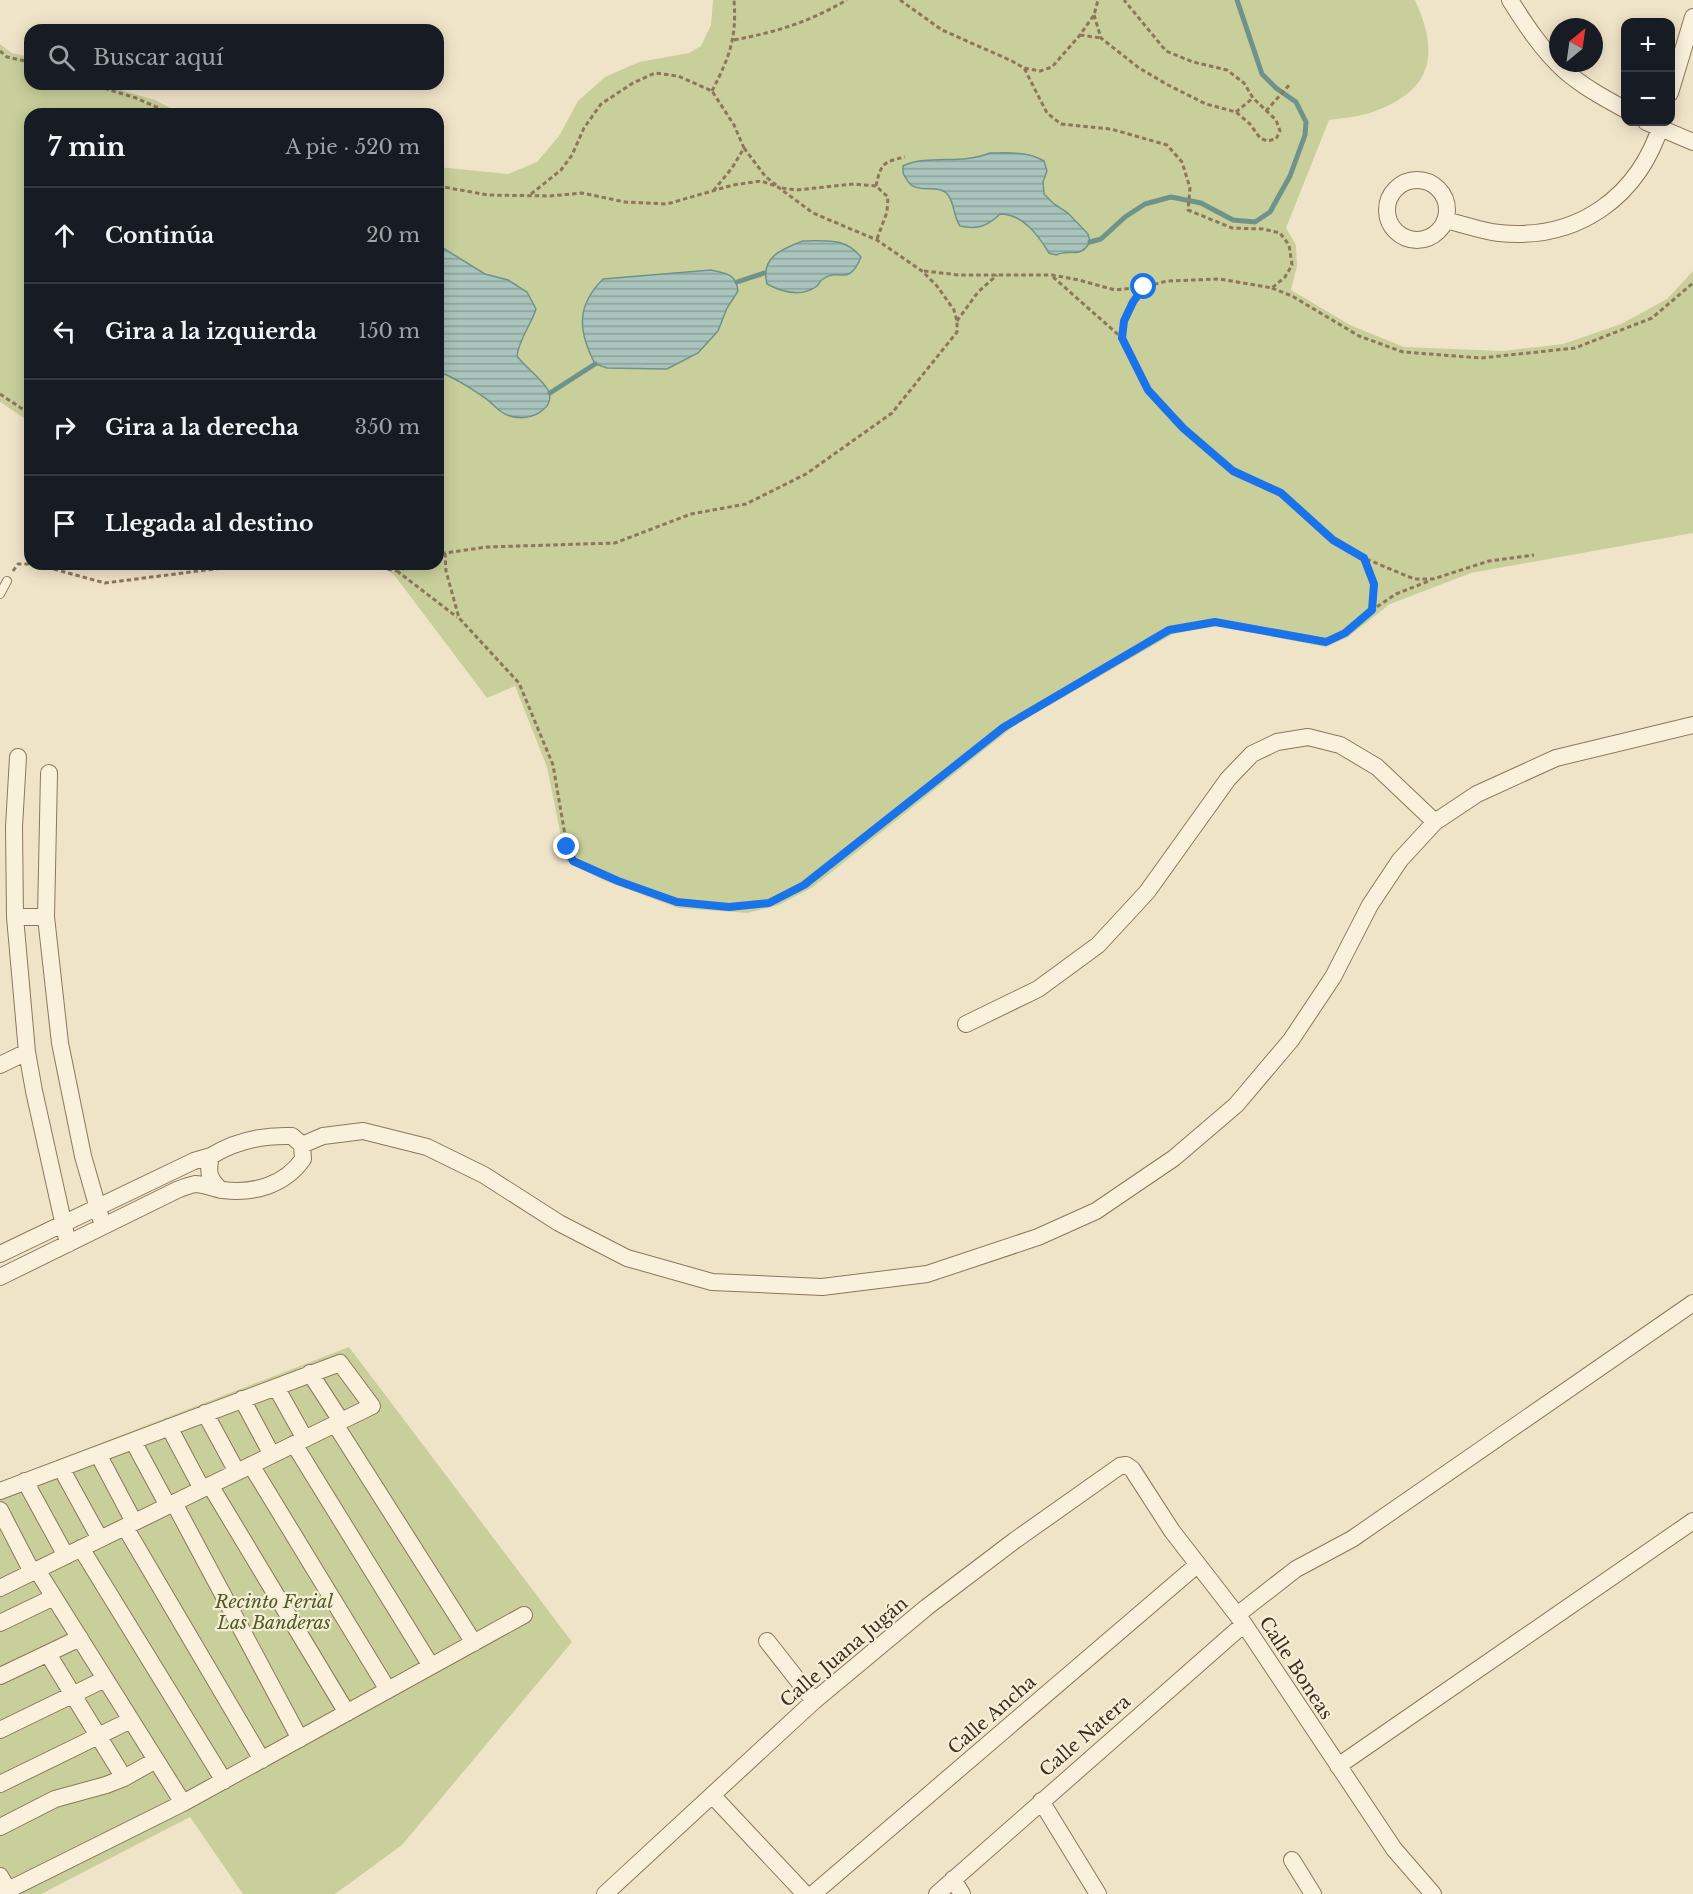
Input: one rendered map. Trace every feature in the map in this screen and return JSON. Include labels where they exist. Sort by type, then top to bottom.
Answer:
[{"type":"street","points":[[1510,0],[1529,30],[1563,69],[1596,94],[1621,107]]},
{"type":"street","points":[[1675,79],[1693,17]]},
{"type":"street","points":[[1445,220],[1498,233],[1533,233],[1568,226],[1599,211],[1622,193],[1643,164],[1655,126]]},
{"type":"street","points":[[1660,126],[1693,142]]},
{"type":"street","points":[[302,1145],[323,1136],[363,1131],[427,1148],[483,1175],[559,1223],[627,1258],[712,1282],[822,1287],[927,1274],[1038,1237],[1096,1210],[1174,1158],[1236,1105],[1291,1040],[1333,977],[1370,905],[1400,860],[1435,822],[1477,794],[1556,758],[1693,725]]},
{"type":"street","points":[[966,1024],[1038,989],[1098,945],[1147,892],[1228,779],[1252,754],[1277,742],[1308,737],[1340,745],[1377,767],[1435,822]]},
{"type":"street","points":[[18,757],[14,827],[15,917],[27,1052],[68,1244]]},
{"type":"street","points":[[49,773],[46,917],[60,1043],[83,1156],[103,1226]]},
{"type":"street","points":[[15,917],[46,917]]},
{"type":"street","points":[[0,1065],[27,1052]]},
{"type":"street","points":[[0,1254],[194,1161],[224,1149],[267,1136],[292,1136],[302,1145],[303,1159],[294,1173],[272,1185],[242,1192],[195,1184],[177,1190],[0,1277]]},
{"type":"street","points":[[211,1156],[208,1169],[210,1180],[221,1190]]},
{"type":"street","name":"Calle Natera","points":[[937,1894],[958,1887],[1041,1801],[1296,1569],[1352,1539],[1693,1303]]},
{"type":"street","points":[[0,1491],[340,1363],[372,1406],[0,1588]]},
{"type":"street","points":[[310,1374],[474,1643]]},
{"type":"street","points":[[276,1387],[299,1442],[431,1666]]},
{"type":"street","points":[[242,1399],[272,1455]]},
{"type":"street","points":[[205,1413],[388,1690]]},
{"type":"street","points":[[169,1427],[347,1713]]},
{"type":"street","points":[[133,1441],[171,1504],[300,1739]]},
{"type":"street","points":[[98,1454],[130,1525],[262,1760]]},
{"type":"street","name":"Calle Boneas","points":[[1126,1465],[1132,1469],[1167,1524],[1240,1619],[1394,1850],[1433,1894]]},
{"type":"street","name":"Calle Juana Jugán","points":[[605,1894],[814,1701],[927,1607],[1014,1540],[1120,1466],[1126,1465]]},
{"type":"street","points":[[61,1468],[100,1539]]},
{"type":"street","points":[[26,1481],[224,1781]]},
{"type":"street","points":[[0,1510],[35,1571],[54,1597],[183,1803]]},
{"type":"street","points":[[1338,1766],[1693,1521]]},
{"type":"street","name":"Calle Ancha","points":[[813,1894],[1197,1565]]},
{"type":"street","points":[[0,1623],[54,1597]]},
{"type":"street","points":[[3,1887],[183,1803],[524,1615]]},
{"type":"street","points":[[0,1676],[80,1638]]},
{"type":"street","points":[[767,1641],[814,1701]]},
{"type":"street","points":[[48,1654],[124,1778]]},
{"type":"street","points":[[0,1730],[105,1679]]},
{"type":"street","points":[[0,1784],[130,1720]]},
{"type":"street","points":[[0,1827],[55,1799],[106,1785],[156,1760]]},
{"type":"street","points":[[713,1796],[805,1894]]},
{"type":"street","points":[[1041,1801],[1098,1894]]},
{"type":"street","points":[[1292,1860],[1313,1894]]},
{"type":"lane","points":[[0,594],[7,581]]},
{"type":"path","points":[[712,91],[723,71],[734,40],[734,0]]},
{"type":"path","points":[[734,40],[778,32],[816,18],[847,0]]},
{"type":"path","points":[[900,0],[942,30],[1024,68],[1040,71],[1052,68],[1080,35],[1094,15],[1098,0]]},
{"type":"path","points":[[1080,35],[1101,38],[1139,68],[1168,85],[1206,104],[1236,112],[1250,124],[1260,138],[1267,141],[1276,140],[1280,131],[1276,120],[1253,98],[1244,83],[1227,70],[1193,62],[1166,51],[1124,0]]},
{"type":"path","points":[[1094,15],[1101,38]]},
{"type":"path","points":[[0,51],[7,57],[24,61]]},
{"type":"path","points":[[1024,68],[1047,113],[1061,124],[1111,129],[1167,146],[1182,162],[1190,188],[1188,210],[1232,228],[1263,229],[1280,233],[1288,245],[1292,265],[1285,277],[1272,288]]},
{"type":"path","points":[[459,618],[447,571],[445,553],[487,547],[615,543],[691,514],[746,504],[806,474],[892,413],[957,332],[954,310],[937,286],[922,271],[877,240],[813,213],[778,187],[765,176],[744,148],[734,125],[712,91],[678,76],[655,73],[633,83],[601,104],[584,128],[572,155],[561,170],[529,195]]},
{"type":"path","points":[[1266,111],[1291,83]]},
{"type":"path","points":[[110,90],[158,108]]},
{"type":"path","points":[[1236,112],[1253,98]]},
{"type":"path","points":[[713,191],[732,168],[744,148]]},
{"type":"path","points":[[876,186],[880,168],[886,162],[905,157]]},
{"type":"path","points":[[444,187],[488,195],[550,196],[582,193],[625,202],[667,204],[733,185],[761,181],[796,190],[854,184],[876,186],[888,197],[887,212],[877,240]]},
{"type":"path","points":[[922,271],[959,275],[1052,276],[1079,280],[1115,290],[1144,287],[1167,281],[1220,279],[1272,288],[1292,296],[1359,336],[1403,352],[1481,358],[1575,348],[1652,318],[1693,282]]},
{"type":"path","points":[[957,321],[978,292],[997,275]]},
{"type":"path","points":[[1052,276],[1122,338],[1148,390],[1183,428],[1233,471],[1281,493],[1333,540],[1364,558],[1414,579],[1433,579]]},
{"type":"path","points":[[1122,338],[1124,321],[1133,302],[1144,287]]},
{"type":"path","points":[[0,394],[24,410]]},
{"type":"path","points":[[391,570],[397,571],[459,618],[519,683],[553,765],[567,847],[573,861],[618,881],[677,902],[729,907],[769,903],[804,885],[1004,727],[1169,630],[1215,622],[1326,642],[1345,633],[1372,610],[1396,594],[1433,579],[1490,561],[1534,555]]},
{"type":"path","points":[[1364,558],[1374,584],[1372,610]]},
{"type":"path","points":[[7,581],[18,564],[24,564]]},
{"type":"path","points":[[56,570],[105,583],[206,570]]},
{"type":"green space","points":[[713,0],[1415,0],[1428,39],[1425,70],[1418,83],[1391,104],[1370,113],[1329,120],[1286,228],[1296,245],[1297,266],[1291,290],[1350,325],[1404,347],[1502,351],[1563,344],[1621,324],[1667,299],[1693,271],[1693,533],[1471,573],[1390,604],[1348,637],[1326,647],[1217,626],[1173,634],[1014,726],[813,887],[779,905],[747,913],[678,908],[603,880],[566,861],[547,767],[515,686],[487,698],[395,576],[388,570],[444,570],[444,168],[508,174],[537,162],[559,136],[578,101],[605,77],[639,62],[689,53],[701,46],[711,25]]},
{"type":"green space","points":[[0,44],[12,53],[24,56],[24,90],[121,90],[155,100],[170,108],[24,108],[24,418],[0,402]]},
{"type":"green space","name":"Recinto Ferial Las Banderas","points":[[349,1347],[572,1642],[402,1845],[335,1894],[243,1894],[190,1817],[41,1894],[0,1894],[0,1482]]},
{"type":"water","points":[[990,153],[1025,154],[1044,161],[1047,171],[1043,182],[1044,194],[1068,213],[1088,234],[1090,242],[1082,251],[1056,255],[1049,253],[1029,227],[1008,215],[1000,214],[982,226],[972,228],[960,226],[945,192],[915,187],[910,184],[903,173],[903,166],[913,162],[979,157]]},
{"type":"water","points":[[803,241],[835,241],[848,246],[861,257],[852,272],[829,276],[805,292],[785,291],[767,284],[767,267],[774,255]]},
{"type":"water","points":[[444,249],[485,274],[508,280],[527,292],[536,309],[517,356],[548,390],[549,401],[546,407],[536,415],[518,418],[500,411],[487,399],[444,374]]},
{"type":"water","points":[[711,270],[733,278],[738,291],[727,308],[718,331],[698,353],[667,369],[607,368],[595,364],[585,341],[582,319],[588,299],[603,279]]},
{"type":"waterway","points":[[1090,242],[1101,239],[1125,217],[1145,204],[1171,197],[1201,203],[1233,220],[1255,222],[1270,212],[1290,176],[1305,135],[1306,122],[1296,102],[1276,88],[1262,74],[1237,0]]},
{"type":"waterway","points":[[737,282],[764,273]]},
{"type":"waterway","points":[[550,393],[595,364]]},
{"type":"route","points":[[567,847],[573,861],[618,881],[677,902],[729,907],[769,903],[804,885],[1004,727],[1169,630],[1215,622],[1326,642],[1345,633],[1372,610],[1374,584],[1364,558],[1333,540],[1281,493],[1233,471],[1183,428],[1148,390],[1122,338],[1124,321],[1133,302],[1144,287]]}]
